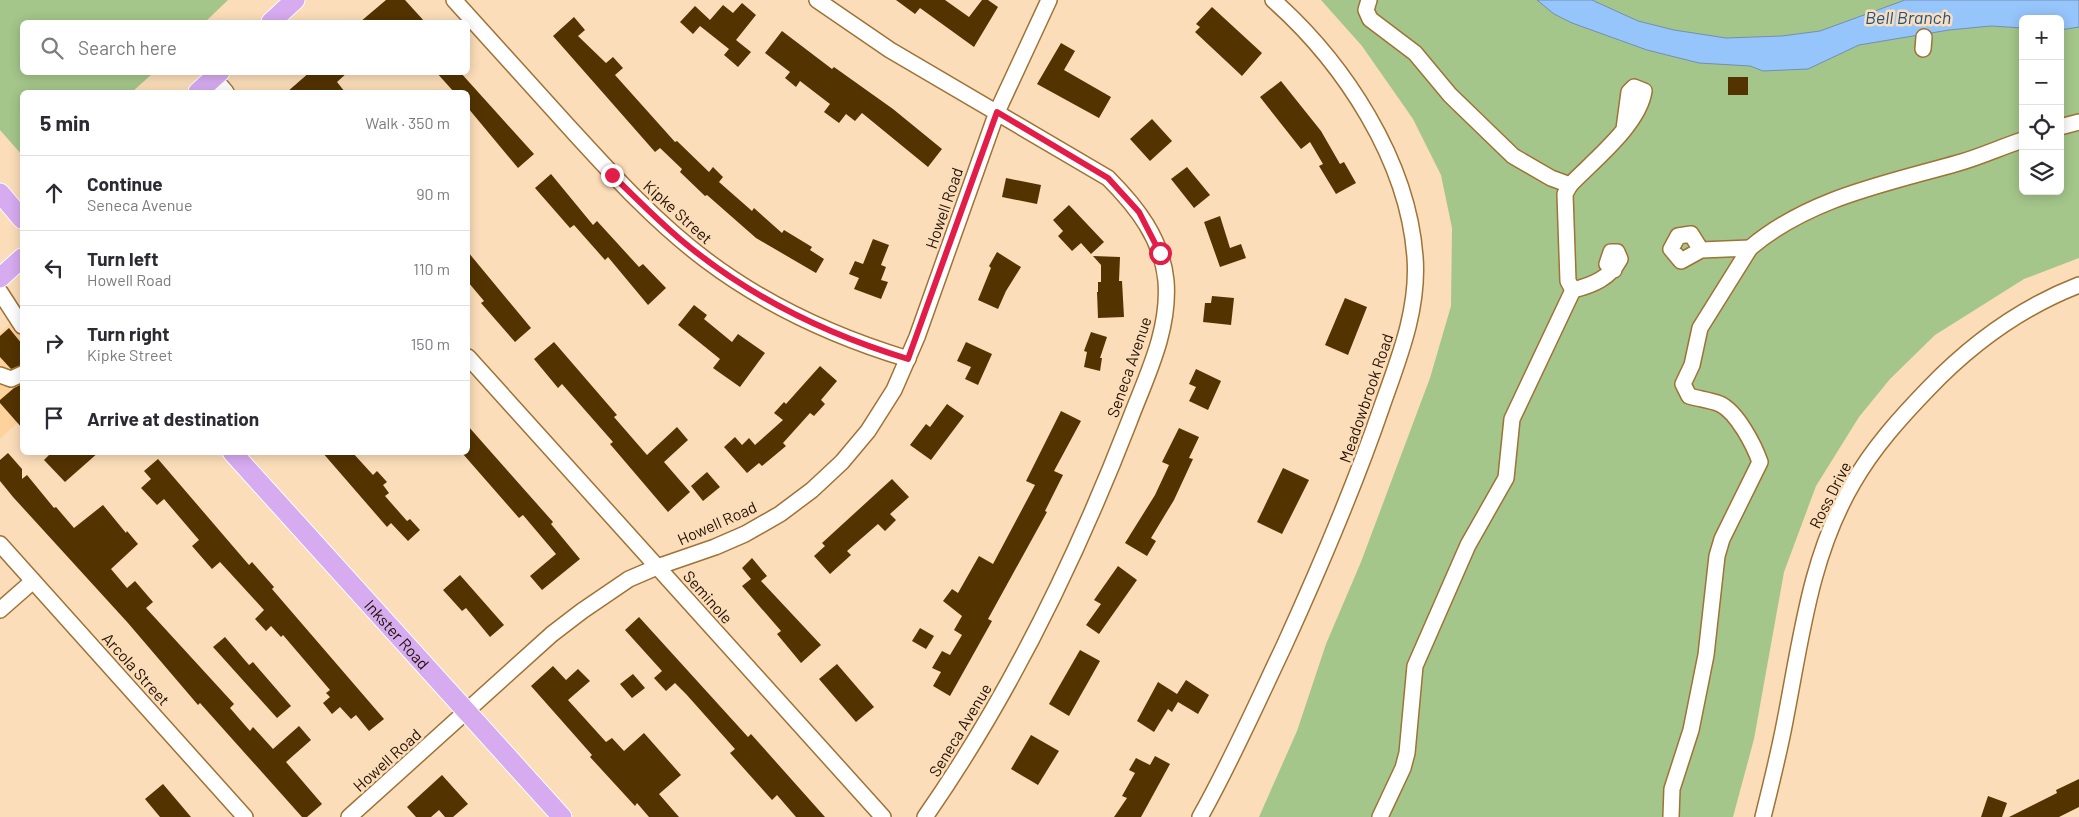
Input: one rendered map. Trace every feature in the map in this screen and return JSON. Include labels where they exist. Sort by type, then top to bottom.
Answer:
[{"type":"main road","points":[[274,20],[295,0]]},
{"type":"main road","points":[[200,90],[217,75]]},
{"type":"main road","points":[[0,193],[20,217]]},
{"type":"main road","points":[[0,278],[20,260]]},
{"type":"main road","name":"Inkster Road","points":[[235,455],[562,817]]},
{"type":"street","name":"Kipke Street","points":[[454,0],[612,175],[681,240],[732,279],[788,312],[847,338],[908,359]]},
{"type":"street","name":"Seneca Avenue","points":[[817,0],[890,50],[1090,165],[1108,178],[1128,198],[1148,226],[1160,253],[1166,279],[1166,311],[1155,353],[1097,505],[1066,572],[988,720],[925,817]]},
{"type":"street","name":"Howell Road","points":[[349,817],[582,611],[629,579],[715,547],[745,534],[780,514],[812,490],[842,462],[868,431],[894,390],[908,359],[997,112],[1049,0]]},
{"type":"street","name":"Meadowbrook Road","points":[[1200,817],[1275,664],[1346,505],[1406,336],[1415,280],[1412,231],[1400,186],[1381,140],[1338,69],[1306,32],[1273,0]]},
{"type":"street","points":[[1369,0],[1366,10],[1370,19],[1415,53],[1450,95],[1514,156],[1550,178],[1570,185]]},
{"type":"street","points":[[217,75],[225,90]]},
{"type":"street","points":[[2064,126],[2079,122]]},
{"type":"street","points":[[1573,290],[1568,281],[1565,194],[1570,185],[1624,129]]},
{"type":"street","points":[[1672,817],[1672,788],[1691,730],[1706,655],[1717,556],[1722,539],[1760,462],[1753,444],[1731,414],[1721,404],[1689,396],[1683,384],[1692,365],[1700,328],[1750,248],[1770,232],[1806,211],[1898,179],[1960,163],[2019,141]]},
{"type":"street","points":[[1701,250],[1750,248]]},
{"type":"street","points":[[1380,817],[1403,768],[1407,753],[1415,666],[1468,545],[1506,478],[1512,419],[1573,290],[1592,285],[1614,270]]},
{"type":"street","name":"Ross Drive","points":[[1763,817],[1785,722],[1799,641],[1811,590],[1825,544],[1853,483],[1880,442],[1901,417],[1960,359],[2008,322],[2036,305],[2079,285]]},
{"type":"street","points":[[0,292],[20,323]]},
{"type":"street","name":"Seminole","points":[[470,359],[883,817]]},
{"type":"street","points":[[0,375],[11,379],[20,375]]},
{"type":"street","name":"Arcola Street","points":[[1,548],[33,581],[245,817]]},
{"type":"street","points":[[0,610],[33,581]]},
{"type":"shaded area","points":[[20,314],[20,420],[0,439],[0,333]]},
{"type":"green space","points":[[0,0],[228,0],[207,20],[20,20],[20,75],[151,75],[134,90],[20,90],[20,153],[0,130]]},
{"type":"green space","points":[[1321,0],[2079,0],[2079,258],[2024,279],[1935,335],[1890,379],[1859,417],[1816,486],[1784,572],[1754,739],[1733,817],[1259,817],[1297,731],[1326,644],[1361,562],[1430,378],[1451,306],[1452,228],[1441,175],[1413,119],[1362,46]]},
{"type":"water","name":"Bell Branch","points":[[1537,0],[1592,0],[1638,21],[1674,30],[1726,38],[1782,36],[1820,31],[1905,0],[2079,0],[2079,27],[2064,29],[2064,15],[2019,15],[2019,28],[1991,26],[1949,30],[1859,45],[1808,69],[1763,71],[1750,66],[1699,63],[1647,50],[1572,23],[1554,14]]},
{"type":"building","points":[[386,0],[405,0],[423,20],[362,20]]},
{"type":"building","points":[[896,0],[945,0],[969,17],[982,0],[988,0],[998,7],[974,47],[920,8],[915,14]]},
{"type":"building","points":[[742,3],[756,15],[736,40],[751,52],[738,67],[724,55],[729,49],[700,26],[693,34],[680,22],[695,6],[710,20],[723,5],[733,13]]},
{"type":"building","points":[[1212,7],[1262,53],[1242,76],[1195,32],[1200,27],[1196,24]]},
{"type":"building","points":[[574,17],[585,30],[578,36],[606,63],[613,57],[623,68],[615,75],[675,142],[677,141],[709,172],[713,167],[723,177],[719,182],[752,211],[754,208],[782,233],[784,230],[812,247],[810,250],[824,259],[816,273],[756,238],[707,195],[705,196],[680,172],[682,169],[660,148],[655,152],[553,36]]},
{"type":"building","points":[[782,31],[832,69],[834,67],[893,109],[942,149],[928,167],[862,113],[855,121],[846,114],[839,123],[824,112],[830,104],[800,81],[796,87],[785,78],[790,72],[765,53]]},
{"type":"building","points":[[1061,43],[1075,51],[1064,70],[1111,97],[1099,118],[1037,84]]},
{"type":"building","points":[[307,75],[345,75],[337,82],[343,90],[289,90]]},
{"type":"building","points":[[439,75],[463,75],[534,154],[518,168],[470,110],[470,90],[452,90]]},
{"type":"building","points":[[1728,77],[1748,77],[1748,95],[1728,95]]},
{"type":"building","points":[[1281,81],[1321,131],[1340,164],[1344,162],[1356,183],[1336,194],[1319,166],[1323,164],[1310,142],[1301,149],[1260,97]]},
{"type":"building","points":[[1152,119],[1172,141],[1150,161],[1130,139]]},
{"type":"building","points":[[1187,167],[1210,195],[1194,208],[1171,179]]},
{"type":"building","points":[[551,174],[593,225],[597,221],[639,267],[643,264],[666,288],[648,305],[608,257],[605,260],[574,225],[570,228],[535,188]]},
{"type":"building","points":[[1006,178],[1041,185],[1037,204],[1002,197]]},
{"type":"building","points":[[1069,205],[1104,242],[1091,254],[1081,243],[1072,251],[1058,236],[1063,231],[1053,220]]},
{"type":"building","points":[[1220,216],[1230,248],[1241,244],[1246,258],[1220,267],[1204,222]]},
{"type":"building","points":[[873,239],[889,245],[881,265],[886,267],[881,280],[888,282],[881,299],[854,289],[859,278],[849,274],[855,261],[863,264]]},
{"type":"building","points":[[997,252],[1021,267],[1006,291],[998,309],[978,300],[991,268],[989,266]]},
{"type":"building","points":[[470,254],[531,328],[515,342],[481,303],[484,301],[470,284]]},
{"type":"building","points":[[1093,256],[1120,257],[1119,281],[1122,281],[1124,317],[1098,318],[1097,292],[1098,282],[1101,282],[1101,265]]},
{"type":"building","points":[[1212,296],[1234,298],[1231,325],[1203,322],[1205,303],[1211,303]]},
{"type":"building","points":[[1345,298],[1367,307],[1348,355],[1325,345]]},
{"type":"building","points":[[694,305],[707,315],[704,319],[732,342],[738,334],[765,353],[740,387],[713,368],[720,359],[678,325]]},
{"type":"building","points":[[9,328],[20,342],[20,366],[11,369],[0,357],[0,336]]},
{"type":"building","points":[[1091,332],[1107,337],[1100,358],[1102,358],[1100,371],[1084,367],[1087,352],[1084,351]]},
{"type":"building","points":[[554,342],[617,415],[614,417],[647,455],[677,427],[688,440],[664,462],[690,492],[668,512],[610,444],[613,442],[562,384],[558,388],[534,359]]},
{"type":"building","points":[[966,342],[992,354],[978,385],[965,379],[971,367],[957,361]]},
{"type":"building","points":[[820,366],[837,381],[821,400],[825,404],[814,416],[810,413],[783,443],[786,446],[762,466],[759,463],[747,473],[724,447],[735,437],[742,445],[749,438],[755,445],[783,420],[774,413],[784,402],[786,404]]},
{"type":"building","points":[[1196,369],[1221,381],[1208,410],[1189,401],[1196,387],[1189,384]]},
{"type":"building","points":[[20,385],[20,426],[0,403],[0,400]]},
{"type":"building","points":[[947,404],[964,416],[931,460],[910,445],[926,424],[930,427]]},
{"type":"building","points":[[1061,411],[1081,421],[1054,471],[1063,475],[1045,511],[1047,512],[988,619],[992,621],[950,696],[933,686],[941,672],[932,668],[942,651],[950,655],[962,635],[954,630],[962,616],[943,601],[952,589],[958,593],[979,556],[993,564],[1035,485],[1026,481]]},
{"type":"building","points":[[470,428],[553,522],[551,524],[580,559],[542,590],[530,576],[556,554],[523,515],[519,518],[464,455],[470,455]]},
{"type":"building","points":[[1179,428],[1199,437],[1189,458],[1193,459],[1174,500],[1151,538],[1156,541],[1147,556],[1125,543],[1155,495],[1169,465],[1162,462]]},
{"type":"building","points":[[8,453],[22,469],[22,479],[27,475],[54,508],[56,507],[74,528],[103,505],[126,533],[127,531],[138,544],[111,569],[127,588],[135,581],[153,602],[146,608],[234,704],[230,708],[250,731],[253,727],[273,749],[299,726],[311,740],[286,762],[322,804],[307,817],[302,817],[200,703],[198,705],[128,623],[13,497],[0,481],[0,460]]},
{"type":"building","points":[[49,455],[96,455],[65,482],[44,460]]},
{"type":"building","points":[[325,455],[355,455],[373,475],[377,471],[387,482],[383,485],[389,493],[385,496],[407,521],[410,519],[420,530],[408,541],[391,523],[387,527]]},
{"type":"building","points":[[158,459],[249,565],[252,562],[274,587],[272,589],[384,719],[369,731],[356,715],[351,719],[340,707],[332,714],[323,703],[330,697],[326,693],[330,690],[283,635],[281,637],[271,626],[266,631],[255,619],[264,610],[220,562],[212,569],[192,546],[199,540],[164,499],[157,505],[141,488],[151,479],[144,471]]},
{"type":"building","points":[[1283,468],[1309,480],[1282,534],[1257,522]]},
{"type":"building","points":[[707,472],[720,487],[703,501],[691,486]]},
{"type":"building","points":[[892,479],[909,497],[890,514],[896,520],[885,531],[878,524],[847,551],[851,555],[830,574],[814,556],[825,546],[822,543]]},
{"type":"building","points":[[752,558],[767,576],[761,581],[821,645],[801,663],[777,634],[781,631],[742,586],[751,579],[742,568]]},
{"type":"building","points":[[1118,566],[1137,580],[1099,634],[1086,625],[1101,604],[1094,600]]},
{"type":"building","points":[[460,575],[504,625],[490,637],[466,608],[462,611],[443,590]]},
{"type":"building","points":[[639,617],[748,737],[751,734],[825,817],[796,817],[777,795],[772,800],[730,753],[735,749],[686,694],[675,683],[666,691],[654,678],[662,671],[625,630]]},
{"type":"building","points":[[920,628],[934,636],[926,649],[912,641]]},
{"type":"building","points":[[225,637],[249,665],[253,662],[291,706],[277,718],[213,647]]},
{"type":"building","points":[[1080,650],[1100,661],[1069,716],[1049,704]]},
{"type":"building","points":[[837,664],[874,707],[856,722],[819,679]]},
{"type":"building","points":[[553,666],[566,680],[578,669],[590,681],[568,700],[606,742],[612,738],[624,751],[644,733],[681,775],[659,794],[679,817],[649,817],[637,803],[635,806],[590,757],[592,755],[531,686]]},
{"type":"building","points":[[633,674],[645,688],[632,698],[620,684]]},
{"type":"building","points":[[1186,680],[1209,695],[1198,714],[1178,702],[1172,712],[1168,709],[1154,732],[1137,721],[1158,682],[1177,694]]},
{"type":"building","points":[[1031,735],[1059,751],[1038,785],[1011,769]]},
{"type":"building","points":[[1155,756],[1170,764],[1141,817],[1114,817],[1127,798],[1122,796],[1135,773],[1129,770],[1136,758],[1150,765]]},
{"type":"building","points":[[442,775],[468,804],[453,817],[445,817],[439,810],[431,817],[416,817],[407,807]]},
{"type":"building","points":[[2079,779],[2079,807],[2059,817],[2009,817],[2057,793],[2056,790]]},
{"type":"building","points":[[163,784],[191,817],[160,817],[145,799]]},
{"type":"building","points":[[1988,796],[2007,803],[2002,817],[1981,817]]},
{"type":"route","points":[[612,175],[681,240],[732,279],[788,312],[817,326],[877,350],[908,359],[918,337],[997,112],[1090,165],[1108,178],[1139,212],[1148,226],[1160,253]]}]
